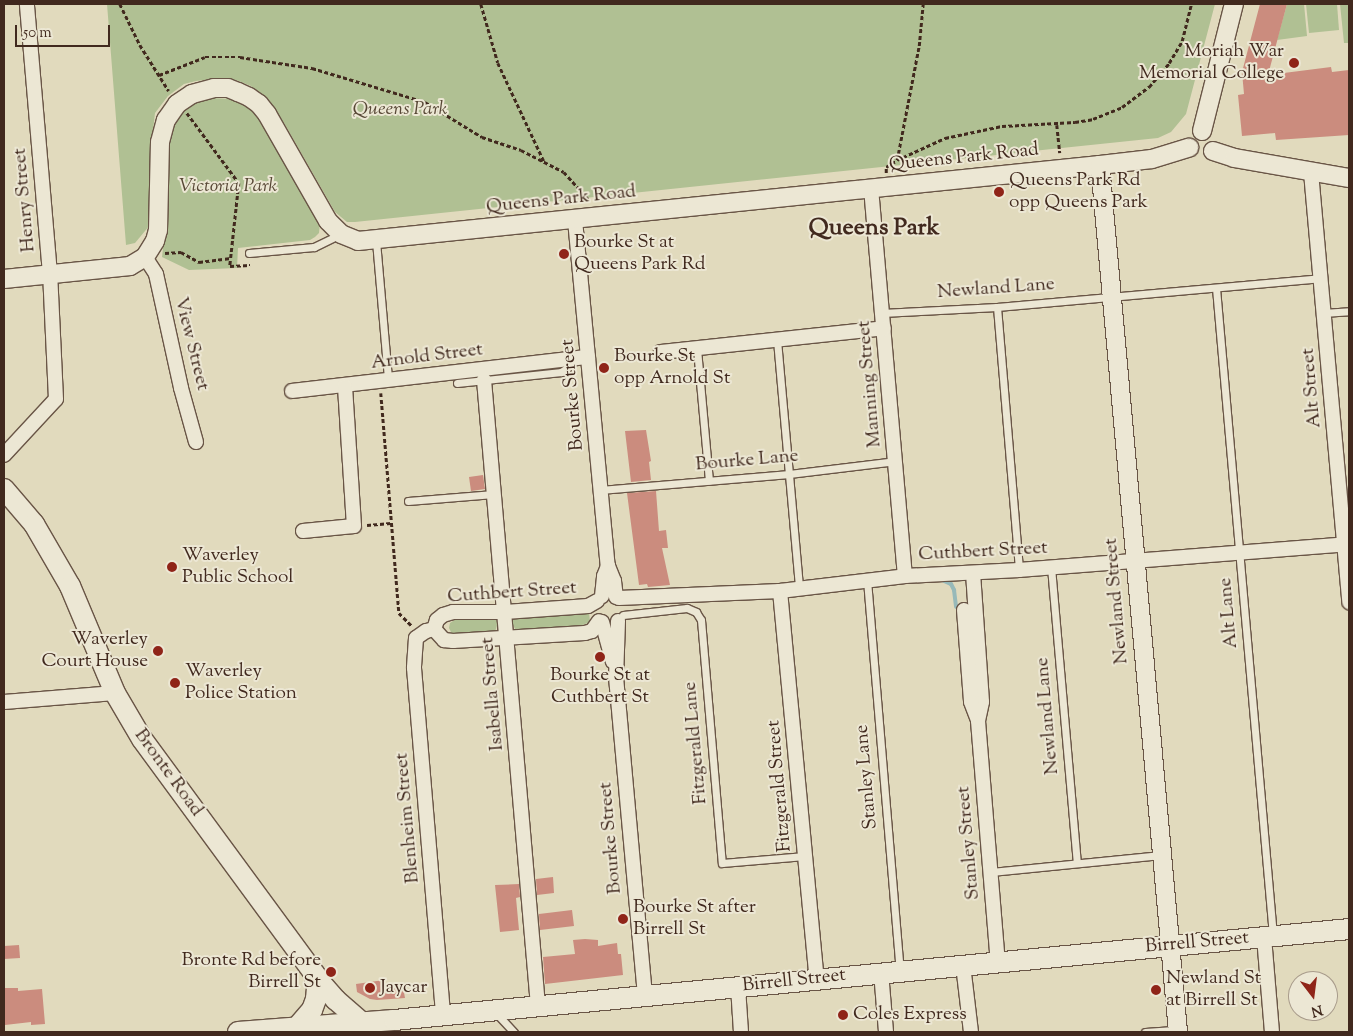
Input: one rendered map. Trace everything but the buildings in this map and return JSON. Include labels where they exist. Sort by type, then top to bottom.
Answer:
[{"type":"main road","name":"Bronte Road","points":[[4,489],[34,524],[78,600],[115,693],[142,739],[314,973],[336,1000],[366,1027]]},
{"type":"main road","name":"Birrell Street","points":[[238,1032],[366,1027],[443,1015],[493,1010],[1349,929]]},
{"type":"main road","points":[[303,1028],[316,999],[317,987],[314,973]]},
{"type":"street","name":"Henry Street","points":[[4,455],[56,399],[50,274],[26,4]]},
{"type":"street","points":[[1202,131],[1234,4]]},
{"type":"street","points":[[4,279],[130,266],[145,257],[155,241],[158,230],[162,130],[170,111],[177,104],[192,94],[214,88],[228,88],[249,96],[267,114],[322,212],[333,228],[341,234]]},
{"type":"street","points":[[1202,131],[1191,136],[1188,148],[1198,157],[1206,156],[1213,151]]},
{"type":"street","points":[[1202,131],[1213,138],[1213,151]]},
{"type":"street","name":"Queens Park Road","points":[[341,234],[358,241],[376,241],[1100,165],[1152,159],[1188,148]]},
{"type":"street","points":[[1213,151],[1234,158],[1349,178]]},
{"type":"street","name":"Newland Street","points":[[1100,165],[1134,561],[1178,1031]]},
{"type":"street","name":"Alt Street","points":[[1311,172],[1323,313],[1347,544],[1349,602]]},
{"type":"street","name":"Manning Street","points":[[871,188],[905,576]]},
{"type":"street","name":"Bourke Street","points":[[575,220],[608,566],[618,598]]},
{"type":"street","name":"View Street","points":[[145,257],[156,274],[175,363],[196,442]]},
{"type":"street","points":[[662,352],[884,328]]},
{"type":"street","name":"Arnold Street","points":[[292,391],[588,357]]},
{"type":"street","name":"Isabella Street","points":[[484,380],[538,1006]]},
{"type":"street","points":[[303,531],[354,526],[345,386]]},
{"type":"street","name":"Cuthbert Street","points":[[618,598],[780,591],[905,576],[1051,568],[1347,544]]},
{"type":"street","name":"Bourke Street","points":[[599,599],[608,566]]},
{"type":"street","name":"Stanley Street","points":[[973,573],[982,702],[978,721]]},
{"type":"street","name":"Fitzgerald Street","points":[[780,591],[817,979]]},
{"type":"street","points":[[608,595],[618,598],[624,606],[620,618],[610,624],[600,621],[594,610],[599,599],[608,595]]},
{"type":"street","name":"Cuthbert Street","points":[[599,599],[588,606],[505,612],[454,612],[443,615],[437,620],[434,629],[444,640],[507,638],[585,633],[592,631],[600,621]]},
{"type":"street","name":"Stanley Street","points":[[964,610],[971,702],[978,721],[998,962]]},
{"type":"street","name":"Bourke Street","points":[[620,618],[616,677],[644,995]]},
{"type":"street","name":"Bourke Street","points":[[600,621],[616,677]]},
{"type":"street","points":[[420,634],[434,629]]},
{"type":"street","name":"Blenheim Street","points":[[420,634],[416,638],[414,668],[443,1015]]},
{"type":"street","points":[[4,702],[115,693]]},
{"type":"street","points":[[1269,936],[1272,1032]]},
{"type":"street","points":[[963,965],[971,1032]]},
{"type":"street","points":[[886,1032],[891,971]]},
{"type":"street","points":[[738,987],[741,1032]]},
{"type":"lane","points":[[249,253],[314,247],[341,234]]},
{"type":"lane","points":[[376,241],[383,380]]},
{"type":"lane","points":[[1111,297],[1320,278]]},
{"type":"lane","name":"Alt Lane","points":[[1216,288],[1240,553],[1269,936]]},
{"type":"lane","name":"Newland Lane","points":[[882,313],[997,307],[1111,297]]},
{"type":"lane","points":[[997,307],[1019,570]]},
{"type":"lane","points":[[1323,313],[1349,311]]},
{"type":"lane","points":[[777,340],[799,588]]},
{"type":"lane","points":[[697,349],[709,480]]},
{"type":"lane","name":"Arnold Street","points":[[458,383],[561,372],[567,368],[568,359]]},
{"type":"lane","name":"Bourke Lane","points":[[600,490],[789,474],[896,461]]},
{"type":"lane","points":[[408,501],[494,494]]},
{"type":"lane","name":"Newland Lane","points":[[1051,568],[1077,862]]},
{"type":"lane","name":"Stanley Lane","points":[[867,580],[891,971]]},
{"type":"lane","name":"Fitzgerald Lane","points":[[620,618],[687,608],[696,612],[702,620],[722,863],[805,856]]},
{"type":"lane","points":[[991,872],[1161,854]]},
{"type":"lane","points":[[493,1010],[514,1032]]},
{"type":"lane","points":[[1145,1032],[1178,1031]]},
{"type":"path","points":[[120,4],[140,45],[177,104],[239,183],[238,212],[230,266],[250,265]]},
{"type":"path","points":[[481,4],[498,63],[545,162]]},
{"type":"path","points":[[896,160],[919,46],[923,4]]},
{"type":"path","points":[[886,171],[886,167],[896,160],[945,138],[1002,126],[1057,124],[1093,119],[1122,107],[1149,87],[1169,63],[1182,41],[1191,4]]},
{"type":"path","points":[[159,75],[205,57],[240,57],[312,68],[425,102],[482,137],[520,150],[564,172],[590,201]]},
{"type":"path","points":[[1057,124],[1060,153]]},
{"type":"path","points":[[165,253],[181,252],[199,262],[230,258]]},
{"type":"path","points":[[383,380],[381,386],[399,613],[420,634]]},
{"type":"path","points":[[354,526],[391,523]]},
{"type":"green space","name":"Queens Park","points":[[107,4],[1215,4],[1186,114],[1171,132],[1158,138],[355,222],[347,222],[335,212],[284,123],[251,86],[236,80],[213,79],[196,81],[184,84],[168,96],[155,113],[150,157],[150,225],[135,243],[126,245]]},
{"type":"green space","points":[[1287,4],[1304,4],[1307,36],[1277,40]]},
{"type":"green space","points":[[1306,4],[1337,4],[1339,30],[1309,33]]},
{"type":"green space","points":[[1340,4],[1349,4],[1349,43],[1344,43]]},
{"type":"green space","name":"Victoria Park","points":[[209,98],[233,99],[244,103],[262,121],[320,223],[319,233],[315,237],[310,240],[238,248],[237,268],[189,270],[162,257],[165,231],[164,157],[171,122],[194,104]]},
{"type":"green space","points":[[589,612],[590,622],[580,626],[519,631],[512,624],[513,618]]},
{"type":"green space","points":[[493,617],[498,622],[495,632],[453,636],[449,628],[450,623],[456,619]]},
{"type":"waterway","points":[[942,580],[951,584],[954,590],[956,607]]},
{"type":"place","name":"Moriah War Memorial College","points":[[1294,63]]},
{"type":"place","name":"Queens Park Rd opp Queens Park","points":[[999,192]]},
{"type":"place","name":"Bourke St at Queens Park Rd","points":[[564,254]]},
{"type":"place","name":"Bourke St opp Arnold St","points":[[604,368]]},
{"type":"place","name":"Waverley Public School","points":[[172,567]]},
{"type":"place","name":"Waverley Court House","points":[[158,651]]},
{"type":"place","name":"Bourke St at Cuthbert St","points":[[600,657]]},
{"type":"place","name":"Waverley Police Station","points":[[175,683]]},
{"type":"place","name":"Bourke St after Birrell St","points":[[623,919]]},
{"type":"place","name":"Bronte Rd before Birrell St","points":[[331,972]]},
{"type":"place","name":"Jaycar","points":[[370,988]]},
{"type":"place","name":"Newland St at Birrell St","points":[[1156,990]]},
{"type":"place","name":"Coles Express","points":[[843,1015]]},
{"type":"district","name":"Queens Park","points":[[874,229]]}]
